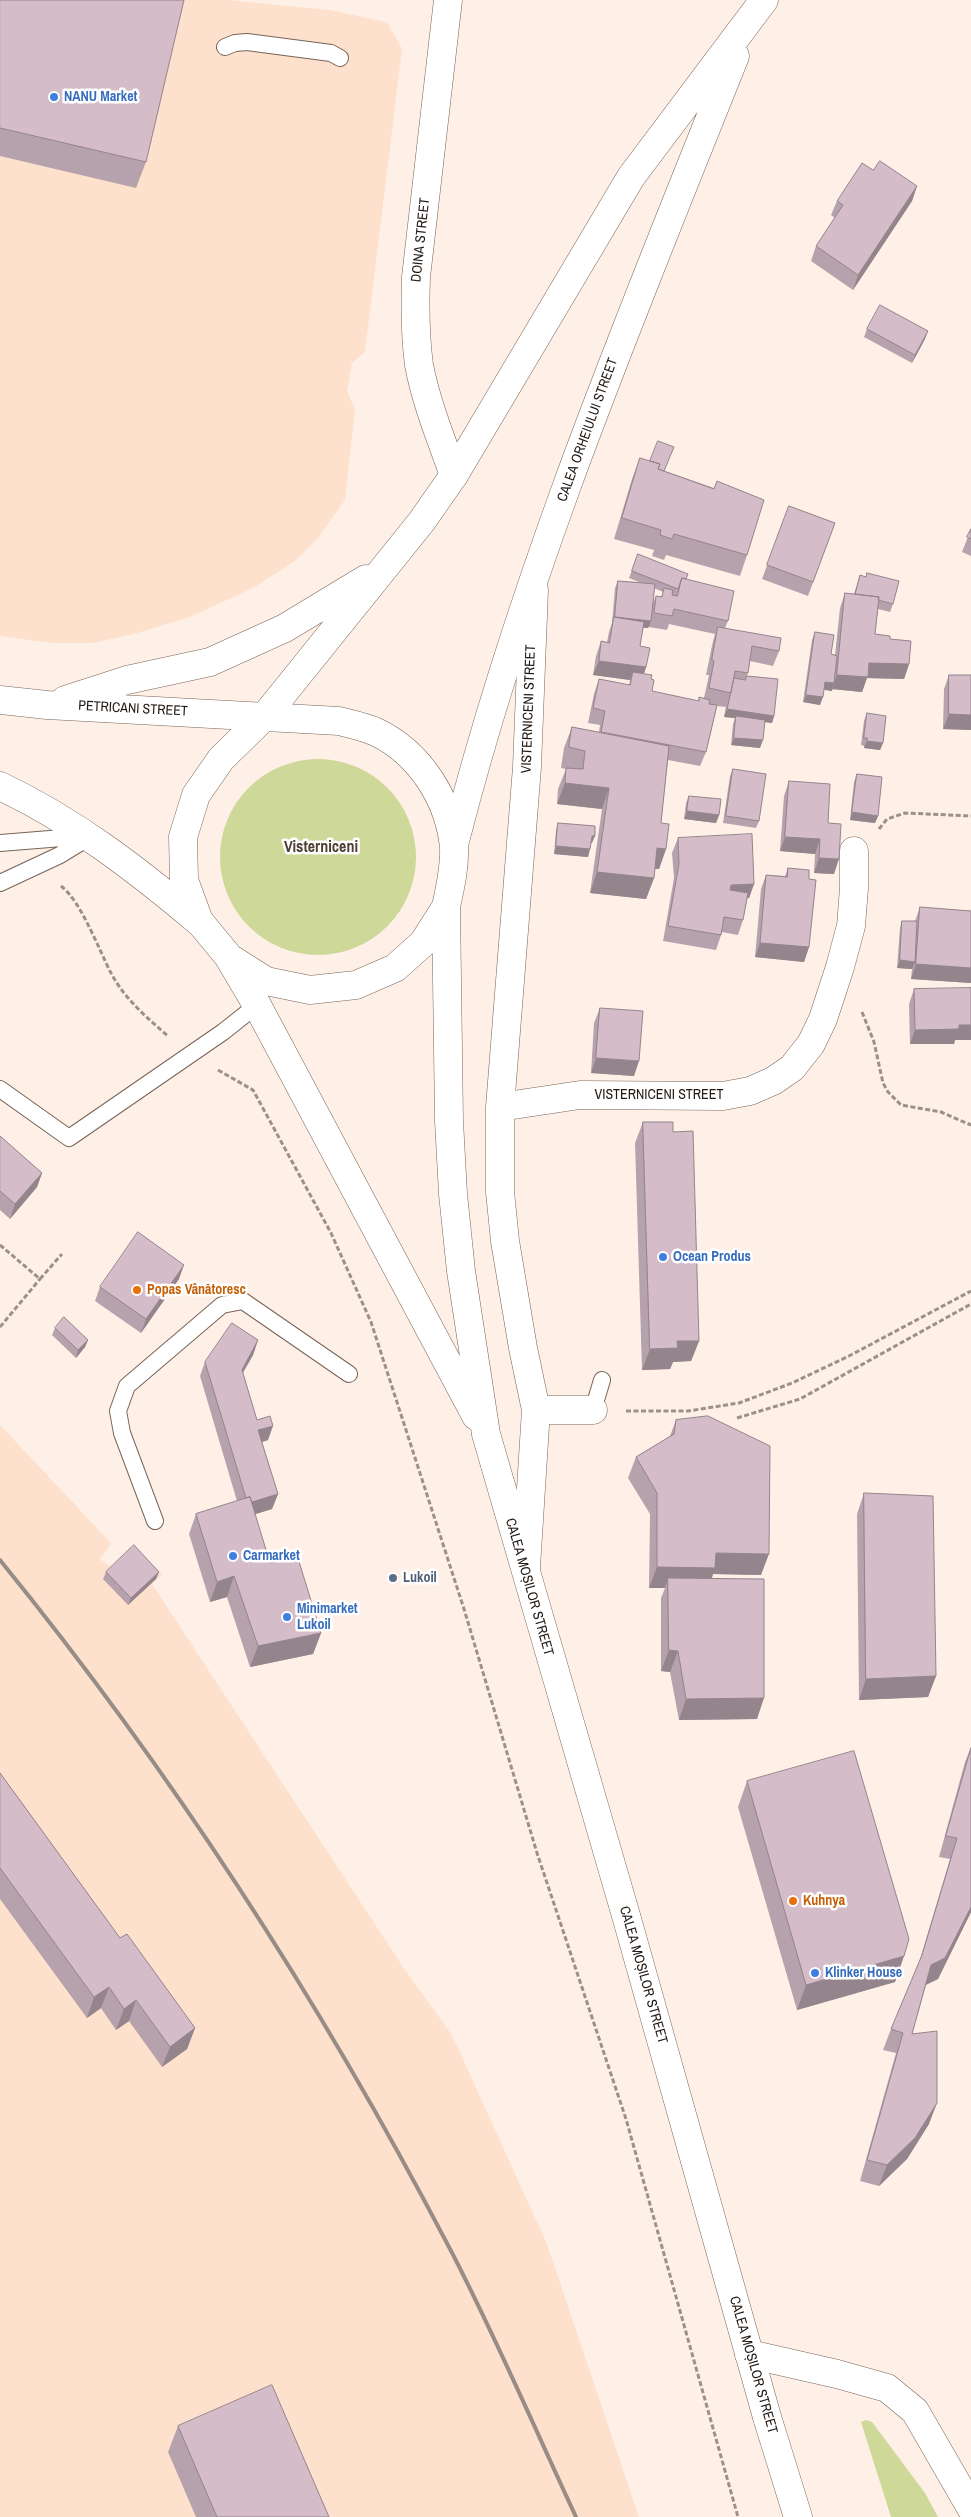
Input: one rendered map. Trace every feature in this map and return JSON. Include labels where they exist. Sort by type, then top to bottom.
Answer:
[{"type":"main road","name":"DOINA STREET","points":[[445,0],[416,277],[415,323],[420,365],[428,398],[454,475]]},
{"type":"main road","name":"CALEA ORHEIULUI STREET","points":[[199,921],[184,880],[183,837],[196,795],[221,759],[265,716],[422,521],[454,475],[631,178],[764,0]]},
{"type":"main road","name":"CALEA ORHEIULUI STREET","points":[[454,848],[480,742],[595,405],[749,22]]},
{"type":"main road","points":[[47,705],[127,680],[210,662],[285,628],[383,569]]},
{"type":"main road","name":"VISTERNICENI STREET","points":[[525,1574],[536,1410],[523,1348],[505,1241],[500,1192],[500,1107],[527,768],[535,579]]},
{"type":"main road","name":"PETRICANI STREET","points":[[0,700],[47,705],[339,721],[376,732],[407,753],[432,782],[446,810],[454,848]]},
{"type":"main road","points":[[0,786],[31,800],[91,836],[199,921],[228,956],[258,1005],[486,1434]]},
{"type":"main road","points":[[454,848],[452,880],[446,907],[449,1120],[453,1194],[461,1271],[486,1434]]},
{"type":"main road","name":"VISTERNICENI STREET","points":[[500,1107],[580,1095],[723,1096],[750,1091],[773,1081],[792,1068],[811,1044],[823,1019],[851,926],[854,858]]},
{"type":"main road","points":[[228,956],[266,981],[310,990],[356,985],[394,968],[424,943],[446,907]]},
{"type":"main road","points":[[536,1410],[592,1410]]},
{"type":"main road","name":"CALEA MOȘILOR STREET","points":[[486,1434],[525,1574],[627,1919],[749,2354],[798,2517]]},
{"type":"main road","points":[[749,2354],[837,2374],[887,2388],[915,2412],[971,2508]]},
{"type":"lane","points":[[225,47],[235,43],[247,42],[331,53],[340,58]]},
{"type":"lane","points":[[0,844],[91,836]]},
{"type":"lane","points":[[0,884],[91,836]]},
{"type":"lane","points":[[0,1089],[69,1138],[258,1005]]},
{"type":"lane","points":[[155,1521],[122,1433],[118,1411],[126,1386],[222,1305],[243,1301],[349,1374]]},
{"type":"lane","points":[[592,1410],[602,1380]]},
{"type":"path","points":[[854,858],[887,819],[905,813],[971,816]]},
{"type":"path","points":[[35,867],[64,889],[92,931],[112,974],[141,1014],[190,1054],[253,1090],[331,1233],[371,1322],[461,1600],[537,1853],[626,2119],[738,2517]]},
{"type":"path","points":[[861,1004],[863,1015],[874,1042],[883,1083],[888,1092],[901,1105],[941,1112],[971,1125]]},
{"type":"path","points":[[0,1245],[40,1279]]},
{"type":"path","points":[[0,1327],[62,1254]]},
{"type":"path","points":[[592,1410],[688,1411],[739,1403],[792,1383],[849,1356],[971,1291]]},
{"type":"path","points":[[737,1418],[800,1398],[971,1304]]},
{"type":"shaded area","points":[[0,0],[228,0],[329,10],[387,22],[402,49],[365,352],[352,363],[347,391],[355,409],[345,500],[318,538],[295,561],[253,588],[190,617],[134,634],[93,643],[50,643],[0,636]]},
{"type":"shaded area","points":[[0,1425],[111,1543],[100,1559],[112,1568],[137,1549],[162,1574],[152,1584],[401,1964],[452,2035],[547,2244],[639,2517],[0,2517]]},
{"type":"green space","points":[[308,759],[328,759],[356,766],[373,775],[388,787],[400,802],[409,819],[416,847],[416,867],[409,895],[400,912],[388,927],[373,939],[356,948],[328,955],[308,955],[280,948],[263,939],[248,927],[236,912],[227,895],[220,867],[220,847],[227,819],[236,802],[248,787],[263,775],[280,766]]},
{"type":"green space","points":[[866,2420],[872,2422],[925,2493],[938,2517],[891,2517],[861,2422]]},
{"type":"building","points":[[0,0],[184,0],[146,162],[0,128]]},
{"type":"building","points":[[880,161],[917,186],[858,275],[816,246],[843,205],[837,201],[862,163],[873,170]]},
{"type":"building","points":[[880,305],[928,331],[915,355],[867,329]]},
{"type":"building","points":[[658,441],[674,447],[664,471],[658,469],[660,464],[650,461]]},
{"type":"building","points":[[640,458],[660,464],[658,469],[714,489],[717,481],[764,500],[747,555],[674,534],[672,539],[660,535],[661,530],[622,518]]},
{"type":"building","points":[[789,506],[835,523],[813,582],[767,565]]},
{"type":"building","points":[[971,529],[971,539],[967,537]]},
{"type":"building","points":[[638,554],[688,574],[686,579],[682,578],[678,589],[632,571]]},
{"type":"building","points":[[867,573],[899,581],[893,604],[878,600],[879,597],[855,594],[860,575],[866,577]]},
{"type":"building","points":[[682,578],[734,591],[728,621],[674,609],[672,616],[654,613],[656,596],[662,597],[664,588],[673,590],[672,595],[677,596]]},
{"type":"building","points":[[618,581],[655,584],[651,621],[615,617]]},
{"type":"building","points":[[845,593],[879,597],[875,634],[890,636],[890,639],[911,641],[909,664],[869,663],[868,677],[837,675]]},
{"type":"building","points":[[614,617],[644,622],[640,646],[650,648],[646,667],[599,661],[601,641],[609,643]]},
{"type":"building","points":[[718,627],[781,638],[779,651],[752,646],[748,673],[735,671],[731,693],[709,688]]},
{"type":"building","points":[[815,632],[834,635],[831,654],[837,656],[834,683],[825,682],[823,697],[806,695]]},
{"type":"building","points":[[633,672],[652,675],[651,679],[654,680],[652,691],[699,701],[699,697],[710,700],[709,704],[717,705],[706,752],[601,732],[605,711],[593,708],[599,679],[630,685]]},
{"type":"building","points":[[949,675],[971,675],[971,715],[949,714]]},
{"type":"building","points":[[747,676],[778,679],[774,716],[727,709],[734,678],[745,680]]},
{"type":"building","points":[[867,713],[886,716],[883,743],[867,741],[867,738],[864,738]]},
{"type":"building","points":[[736,716],[765,720],[763,740],[734,738]]},
{"type":"building","points":[[572,727],[669,746],[661,823],[669,824],[666,849],[657,848],[654,878],[597,872],[609,788],[565,783],[566,768],[583,769],[585,751],[569,747]]},
{"type":"building","points":[[733,769],[766,774],[759,821],[726,816]]},
{"type":"building","points":[[857,774],[882,777],[878,816],[852,812]]},
{"type":"building","points":[[789,781],[830,784],[828,823],[841,824],[839,859],[819,858],[820,839],[785,837]]},
{"type":"building","points":[[689,796],[721,799],[719,815],[687,811]]},
{"type":"building","points":[[558,823],[595,826],[595,836],[592,836],[590,849],[556,846]]},
{"type":"building","points":[[752,834],[754,884],[731,885],[730,890],[748,893],[743,920],[724,917],[721,935],[668,926],[679,864],[678,838]]},
{"type":"building","points":[[788,868],[809,870],[809,879],[816,880],[809,947],[760,943],[766,875],[787,877]]},
{"type":"building","points":[[920,907],[971,911],[971,968],[916,964]]},
{"type":"building","points":[[902,921],[917,921],[915,962],[900,960]]},
{"type":"building","points":[[971,988],[971,1025],[959,1025],[959,1029],[915,1030],[914,989]]},
{"type":"building","points":[[600,1008],[643,1011],[639,1061],[596,1058]]},
{"type":"building","name":"Ocean Produs","points":[[643,1122],[673,1122],[673,1132],[693,1131],[699,1341],[677,1341],[678,1348],[650,1349]]},
{"type":"building","points":[[0,1136],[42,1173],[15,1204],[0,1191]]},
{"type":"building","name":"Popas Vânătoresc","points":[[138,1232],[184,1265],[146,1319],[100,1287]]},
{"type":"building","points":[[64,1317],[88,1340],[78,1350],[55,1328]]},
{"type":"building","points":[[232,1323],[258,1340],[242,1370],[257,1420],[270,1416],[273,1426],[258,1430],[278,1494],[252,1502],[250,1497],[246,1498],[205,1362]]},
{"type":"building","points":[[708,1416],[770,1446],[769,1554],[716,1553],[715,1568],[657,1567],[657,1493],[636,1457],[674,1434],[676,1420]]},
{"type":"building","points":[[864,1493],[933,1496],[936,1676],[866,1679]]},
{"type":"building","points":[[250,1497],[270,1563],[297,1555],[321,1633],[258,1646],[234,1576],[217,1582],[196,1514]]},
{"type":"building","points":[[134,1545],[159,1572],[131,1598],[106,1572]]},
{"type":"building","points":[[668,1578],[764,1579],[764,1698],[686,1699],[678,1651],[669,1650]]},
{"type":"building","points":[[971,1748],[971,1907],[945,1958],[931,1965],[912,2034],[937,2031],[937,2103],[915,2138],[887,2165],[867,2160],[903,2033],[891,2029],[922,1955],[957,1838],[946,1836]]},
{"type":"building","points":[[854,1751],[909,1939],[904,1956],[806,1985],[747,1781]]},
{"type":"building","points":[[0,1773],[120,1938],[127,1934],[195,2028],[170,2047],[136,2000],[124,2009],[109,1987],[94,1997],[0,1868]]},
{"type":"building","points":[[272,2385],[329,2517],[217,2517],[178,2426]]},
{"type":"railway","points":[[0,1560],[64,1641],[185,1807],[242,1892],[350,2067],[466,2280],[576,2517]]},
{"type":"place","name":"NANU Market","points":[[54,97]]},
{"type":"place","name":"Ocean Produs","points":[[663,1257]]},
{"type":"place","name":"Popas Vânătoresc","points":[[137,1290]]},
{"type":"place","name":"Carmarket","points":[[233,1556]]},
{"type":"place","name":"Lukoil","points":[[393,1578]]},
{"type":"place","name":"Minimarket Lukoil","points":[[287,1617]]},
{"type":"place","name":"Kuhnya","points":[[793,1901]]},
{"type":"place","name":"Klinker House","points":[[815,1973]]},
{"type":"district","name":"Visterniceni","points":[[321,848]]}]
